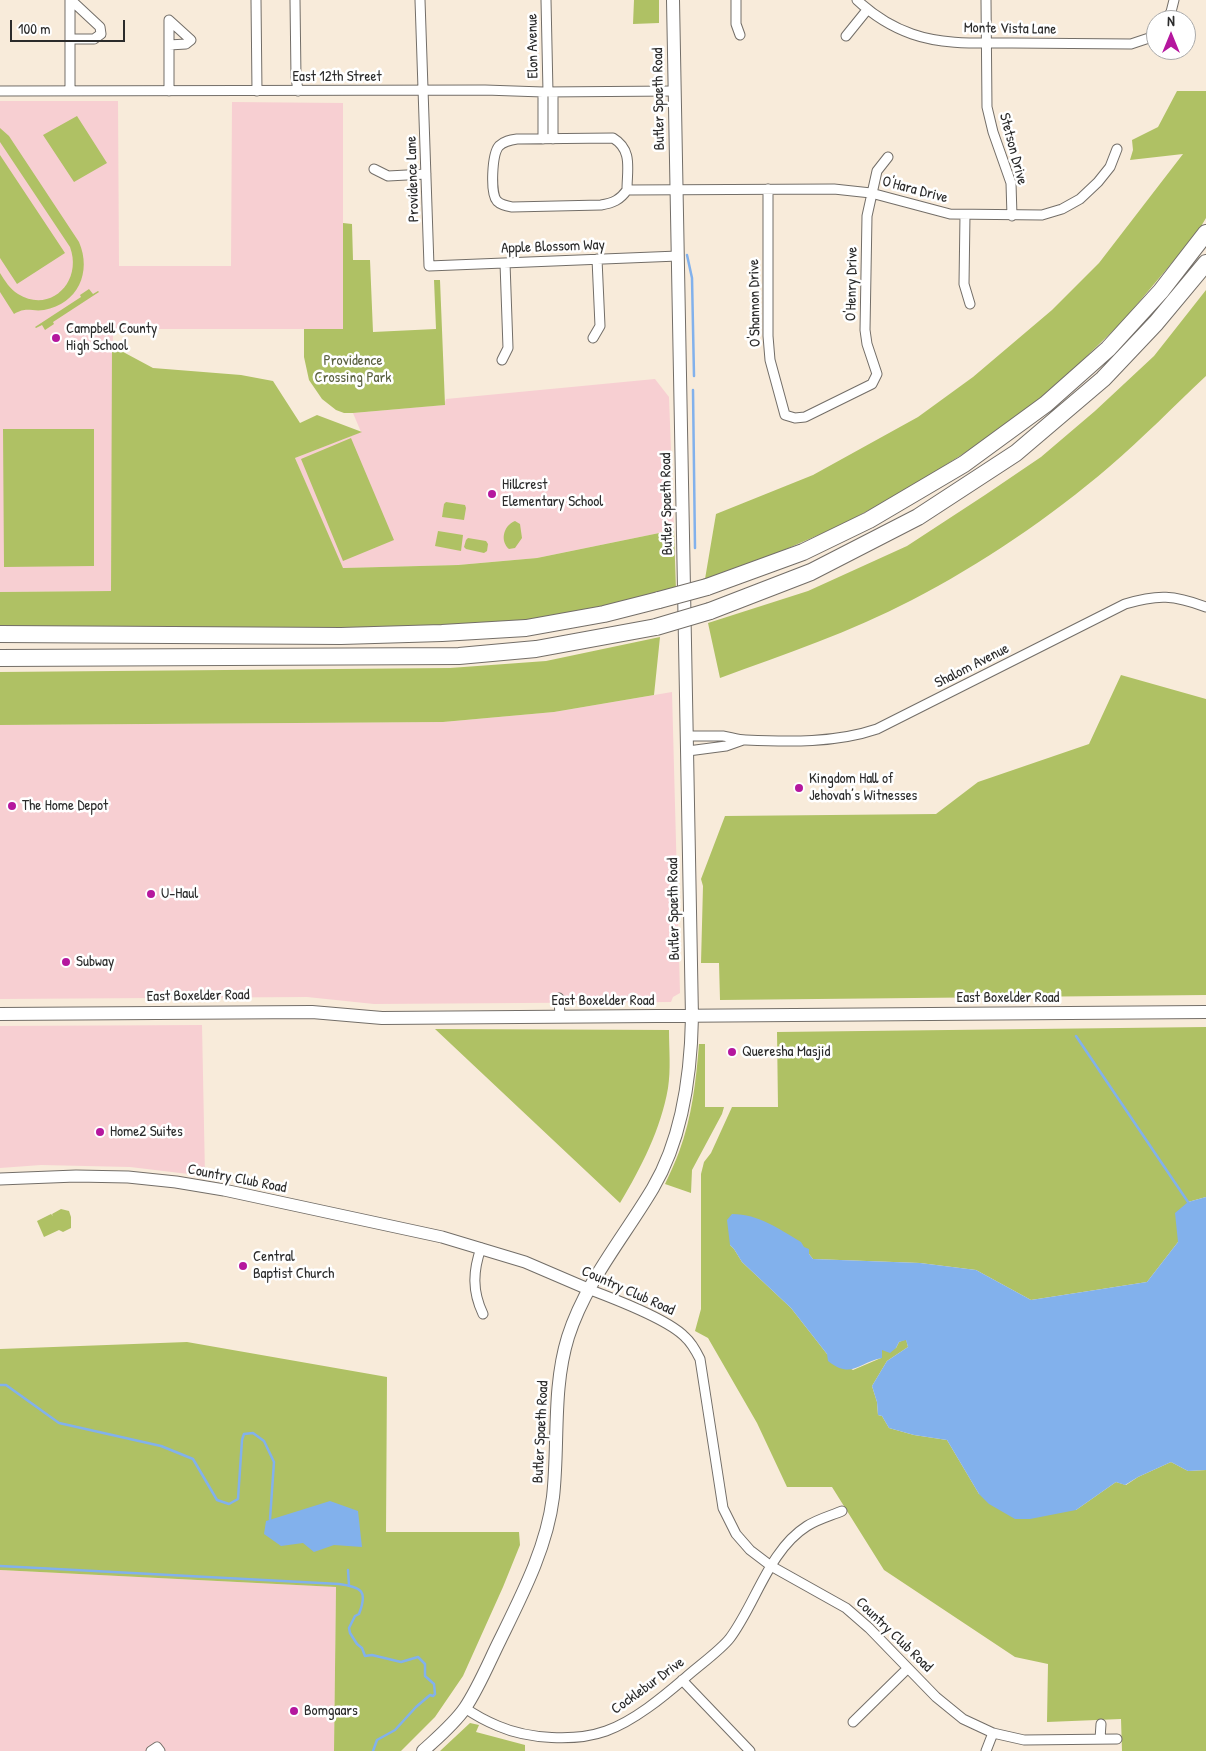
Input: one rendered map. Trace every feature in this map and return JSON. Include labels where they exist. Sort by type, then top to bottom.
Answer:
[{"type":"highway","points":[[0,632],[341,636],[442,634],[526,628],[604,614],[707,586],[803,552],[870,520],[964,464],[1046,404],[1108,349],[1161,291],[1206,233]]},
{"type":"highway","points":[[0,658],[459,656],[536,649],[656,627],[710,611],[811,572],[910,521],[1016,453],[1103,379],[1156,322],[1206,263]]},
{"type":"highway","points":[[0,662],[115,657]]},
{"type":"main road","name":"Butler Spaeth Road","points":[[423,1751],[464,1708],[488,1666],[517,1604],[543,1540],[552,1499],[556,1462],[557,1398],[568,1338],[588,1289],[654,1186],[669,1154],[686,1094],[692,1017],[673,0]]},
{"type":"main road","name":"East Boxelder Road","points":[[0,1014],[312,1012],[382,1018],[1206,1012]]},
{"type":"street","points":[[70,0],[100,27],[101,34],[94,39],[70,39]]},
{"type":"street","points":[[70,0],[70,91]]},
{"type":"street","points":[[256,0],[257,91]]},
{"type":"street","points":[[294,0],[298,91]]},
{"type":"street","name":"Providence Lane","points":[[420,0],[430,266]]},
{"type":"street","name":"Elon Avenue","points":[[546,0],[548,139]]},
{"type":"street","points":[[736,0],[736,24],[740,35]]},
{"type":"street","name":"Monte Vista Lane","points":[[857,0],[867,10],[885,21],[913,34],[942,40],[986,43],[1131,44],[1146,39]]},
{"type":"street","name":"Stetson Drive","points":[[986,0],[987,107],[993,132],[1011,183],[1012,216]]},
{"type":"street","points":[[846,36],[867,10]]},
{"type":"street","points":[[169,44],[169,91]]},
{"type":"street","name":"East 12th Street","points":[[0,91],[674,91]]},
{"type":"street","points":[[613,138],[622,143],[627,152],[628,190],[614,202],[601,205],[512,207],[504,205],[496,200],[493,193],[494,154],[499,146],[506,141],[613,138]]},
{"type":"street","name":"O'Hara Drive","points":[[628,190],[834,189],[871,193],[950,214],[1042,215],[1062,209],[1080,199],[1098,182],[1110,167],[1117,150]]},
{"type":"street","name":"O'Henry Drive","points":[[876,374],[866,330],[867,216],[877,171],[888,157]]},
{"type":"street","points":[[374,169],[388,176],[426,174]]},
{"type":"street","name":"O'Shannon Drive","points":[[768,189],[768,336],[770,360],[785,415],[795,418],[805,417],[872,384],[876,374]]},
{"type":"street","points":[[965,215],[964,284],[970,304]]},
{"type":"street","name":"Apple Blossom Way","points":[[430,266],[678,256]]},
{"type":"street","points":[[593,338],[600,326],[597,259]]},
{"type":"street","points":[[502,360],[508,348],[505,263]]},
{"type":"street","name":"Shalom Avenue","points":[[688,736],[725,736],[744,740],[833,739],[858,735],[877,729],[1125,604],[1141,599],[1175,597],[1206,607]]},
{"type":"street","name":"Shalom Avenue","points":[[688,751],[726,746],[744,740]]},
{"type":"street","points":[[559,998],[560,1017]]},
{"type":"street","name":"Country Club Road","points":[[0,1179],[102,1176],[176,1182],[224,1190],[442,1237],[525,1262],[618,1301],[666,1324],[684,1335],[694,1347],[700,1359],[723,1508],[736,1534],[750,1550],[771,1566],[846,1608],[869,1628],[936,1697],[963,1719],[993,1733],[1024,1740],[1117,1739]]},
{"type":"street","points":[[481,1248],[474,1273],[474,1288],[483,1314]]},
{"type":"street","name":"Cocklebur Drive","points":[[464,1708],[499,1727],[542,1736],[571,1738],[590,1735],[607,1731],[627,1721],[682,1680],[730,1639],[783,1547],[805,1527],[820,1519],[842,1512]]},
{"type":"street","points":[[853,1722],[907,1668]]},
{"type":"street","points":[[682,1680],[750,1751]]},
{"type":"street","points":[[1100,1739],[1101,1724]]},
{"type":"street","points":[[986,1751],[993,1733]]},
{"type":"street","points":[[151,1751],[157,1747],[160,1751]]},
{"type":"shaded area","name":"Campbell County High School","points":[[0,101],[118,101],[119,266],[231,266],[232,102],[343,103],[343,329],[113,329],[111,591],[0,592]]},
{"type":"shaded area","name":"Hillcrest Elementary School","points":[[655,379],[669,397],[674,530],[537,558],[458,565],[342,568],[295,458],[361,432],[353,413],[444,405],[446,399]]},
{"type":"shaded area","points":[[672,692],[680,993],[673,997],[671,1002],[374,1004],[307,997],[0,999],[0,725],[443,722],[554,712]]},
{"type":"shaded area","points":[[202,1025],[205,1176],[130,1167],[41,1165],[0,1168],[0,1026]]},
{"type":"shaded area","points":[[0,1570],[336,1587],[334,1751],[0,1751]]},
{"type":"green space","points":[[634,0],[659,0],[659,23],[633,24]]},
{"type":"green space","points":[[1177,91],[1206,91],[1206,218],[1197,233],[1123,321],[1055,387],[977,445],[903,492],[839,526],[777,553],[705,579],[716,514],[813,475],[918,417],[973,377],[1052,310],[1099,263],[1183,154],[1130,160],[1133,150],[1132,140],[1158,127]]},
{"type":"green space","points":[[77,116],[107,163],[74,182],[43,135]]},
{"type":"green space","points":[[0,128],[9,136],[79,242],[83,253],[83,275],[79,285],[66,301],[56,307],[44,310],[26,310],[14,314],[0,292],[0,273],[10,287],[18,294],[30,299],[41,300],[52,297],[68,283],[72,272],[73,260],[70,247],[0,142]]},
{"type":"green space","points":[[0,155],[65,253],[17,284],[0,258]]},
{"type":"green space","name":"Providence Crossing Park","points":[[343,223],[352,224],[353,260],[370,260],[373,332],[436,329],[434,280],[440,280],[445,405],[344,413],[336,410],[322,399],[309,380],[304,357],[304,329],[343,329]]},
{"type":"green space","points":[[89,289],[93,294],[99,292],[53,322],[54,324],[45,330],[42,325],[35,327],[81,297],[80,295]]},
{"type":"green space","points":[[1206,290],[1206,376],[1134,445],[1064,504],[1015,539],[938,586],[889,612],[842,632],[720,678],[708,623],[808,591],[907,546],[985,495],[1041,457],[1095,411],[1154,356]]},
{"type":"green space","points":[[112,346],[153,368],[241,375],[273,381],[300,423],[317,415],[362,432],[295,458],[343,568],[458,565],[537,558],[674,530],[676,590],[603,608],[523,621],[431,627],[0,628],[0,592],[111,591]]},
{"type":"green space","points":[[3,429],[94,429],[94,566],[4,567]]},
{"type":"green space","points":[[351,438],[394,540],[343,561],[301,459]]},
{"type":"green space","points":[[446,502],[465,505],[464,520],[442,517]]},
{"type":"green space","points":[[515,521],[520,524],[522,538],[515,548],[509,549],[504,542],[504,534],[508,526]]},
{"type":"green space","points":[[438,531],[463,535],[461,551],[435,546]]},
{"type":"green space","points":[[468,538],[486,541],[488,544],[487,551],[484,553],[466,549],[464,547]]},
{"type":"green space","points":[[660,637],[654,695],[554,712],[443,722],[0,725],[0,672],[450,668],[546,661]]},
{"type":"green space","points":[[1121,675],[1206,699],[1206,995],[720,1000],[719,963],[701,963],[703,886],[701,879],[725,816],[936,814],[978,782],[1089,744]]},
{"type":"green space","points":[[1206,1027],[1206,1197],[1188,1202],[1178,1242],[1147,1282],[1031,1300],[976,1270],[920,1263],[813,1259],[809,1254],[730,1245],[742,1262],[791,1308],[827,1354],[853,1370],[881,1358],[882,1350],[896,1348],[899,1342],[906,1339],[908,1347],[887,1361],[872,1386],[877,1402],[878,1415],[882,1416],[889,1428],[914,1435],[947,1440],[979,1494],[1076,1510],[1116,1482],[1126,1485],[1138,1477],[1171,1462],[1188,1471],[1206,1470],[1206,1751],[1122,1751],[1121,1719],[1047,1722],[1048,1664],[1015,1657],[884,1570],[832,1487],[787,1487],[757,1423],[708,1338],[695,1331],[701,1309],[701,1174],[704,1162],[711,1153],[732,1107],[778,1107],[777,1032]]},
{"type":"green space","points":[[435,1029],[669,1030],[669,1074],[665,1103],[649,1148],[620,1203]]},
{"type":"green space","points":[[699,1044],[705,1044],[705,1107],[724,1107],[692,1170],[691,1193],[665,1184],[687,1126],[695,1085]]},
{"type":"green space","points":[[61,1209],[69,1211],[71,1228],[63,1232],[59,1230],[44,1237],[37,1221],[51,1214],[53,1216],[52,1214]]},
{"type":"green space","points":[[187,1342],[387,1377],[386,1532],[519,1532],[520,1545],[463,1676],[435,1717],[401,1751],[334,1751],[336,1587],[0,1570],[0,1349]]},
{"type":"green space","points":[[470,1723],[479,1725],[476,1732],[525,1745],[525,1751],[440,1751]]},
{"type":"water","points":[[1206,1197],[1206,1470],[1188,1471],[1171,1462],[1125,1485],[1116,1482],[1076,1510],[1030,1519],[1015,1519],[989,1504],[979,1494],[947,1440],[914,1435],[889,1428],[882,1416],[878,1415],[877,1402],[872,1386],[887,1361],[908,1347],[906,1340],[899,1342],[890,1353],[882,1350],[882,1358],[855,1368],[843,1369],[828,1361],[827,1354],[791,1308],[742,1262],[730,1245],[727,1220],[732,1214],[760,1219],[801,1242],[804,1247],[809,1249],[809,1254],[813,1259],[920,1263],[976,1270],[1031,1300],[1147,1282],[1178,1242],[1175,1213],[1188,1202]]},
{"type":"water","points":[[330,1501],[358,1511],[362,1547],[334,1545],[314,1552],[303,1543],[281,1546],[264,1534],[266,1521]]},
{"type":"waterway","points":[[687,255],[692,278],[694,376]]},
{"type":"waterway","points":[[693,390],[695,548]]},
{"type":"waterway","points":[[1076,1036],[1188,1202]]},
{"type":"waterway","points":[[0,1385],[6,1385],[59,1423],[161,1446],[193,1459],[217,1500],[229,1504],[238,1499],[244,1434],[253,1433],[264,1441],[274,1462],[270,1519]]},
{"type":"waterway","points":[[0,1566],[339,1584],[358,1589],[363,1595],[362,1606],[349,1628],[350,1633],[362,1648],[365,1656],[372,1655],[401,1662],[418,1657],[425,1664],[425,1676],[434,1684],[435,1694],[433,1696],[430,1695],[416,1707],[395,1730],[377,1740],[373,1751]]},
{"type":"waterway","points":[[348,1570],[349,1585]]},
{"type":"place","name":"Campbell County High School","points":[[56,338]]},
{"type":"place","name":"Hillcrest Elementary School","points":[[492,494]]},
{"type":"place","name":"Kingdom Hall of Jehovah’s Witnesses","points":[[799,788]]},
{"type":"place","name":"The Home Depot","points":[[12,806]]},
{"type":"place","name":"U-Haul","points":[[151,894]]},
{"type":"place","name":"Subway","points":[[66,962]]},
{"type":"place","name":"Queresha Masjid","points":[[732,1052]]},
{"type":"place","name":"Home2 Suites","points":[[100,1132]]},
{"type":"place","name":"Central Baptist Church","points":[[243,1266]]},
{"type":"place","name":"Bomgaars","points":[[294,1711]]}]
